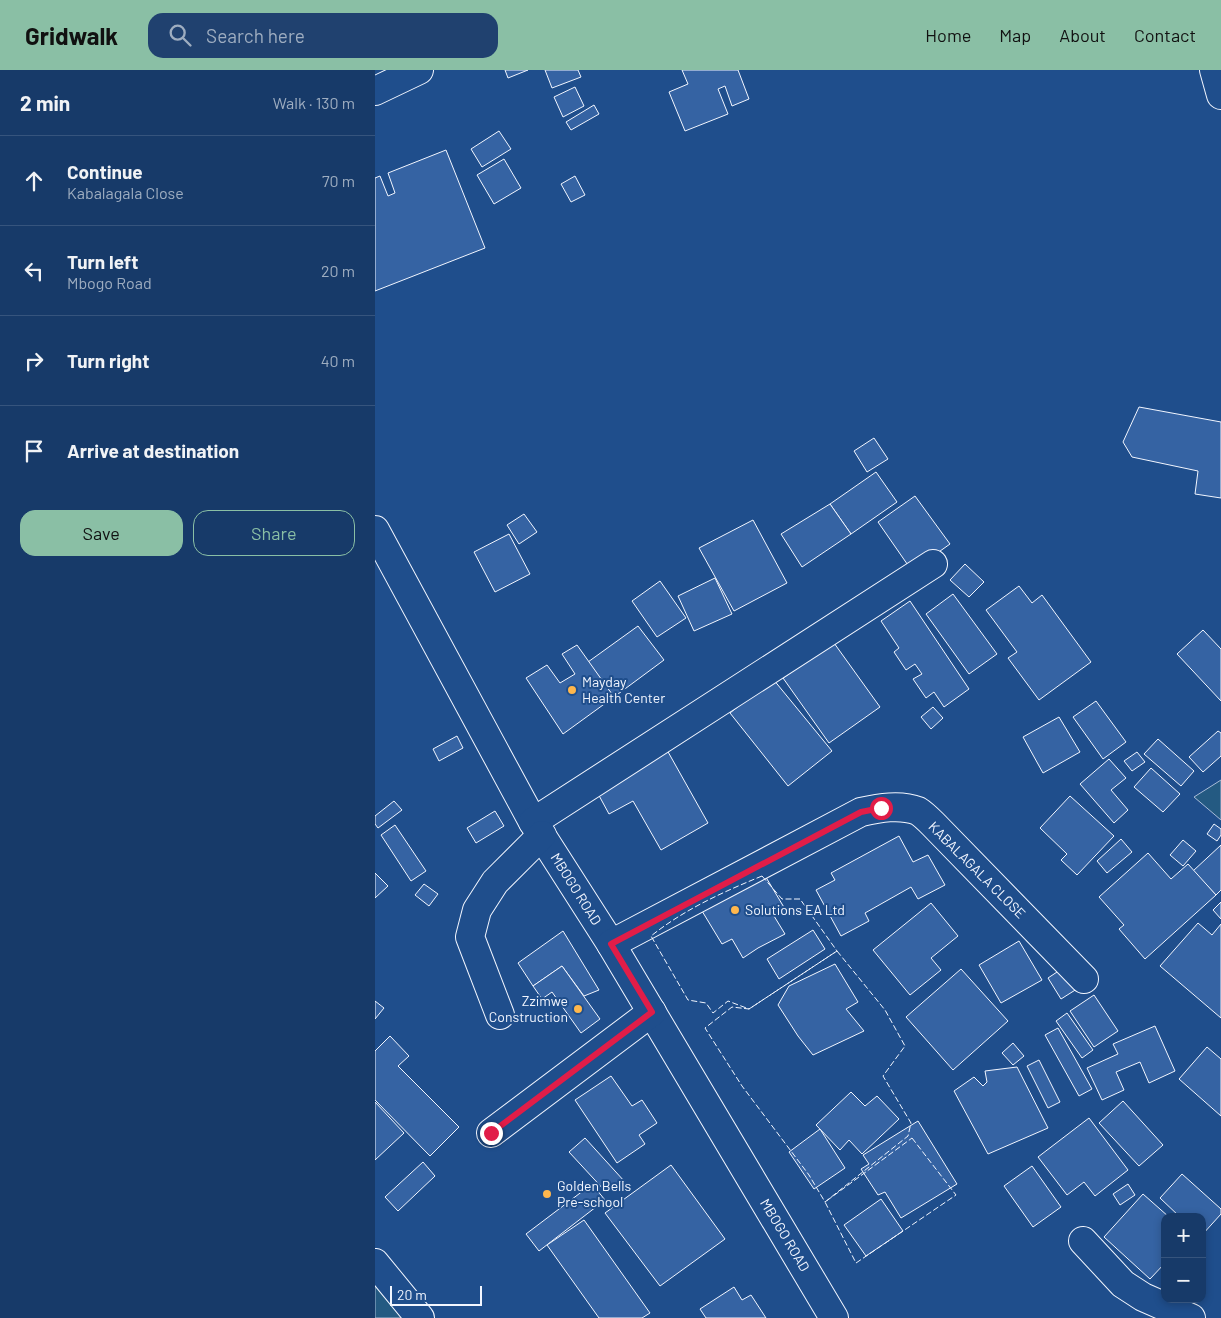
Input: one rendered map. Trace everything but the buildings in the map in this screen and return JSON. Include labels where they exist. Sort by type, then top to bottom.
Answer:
[{"type":"street","points":[[375,91],[419,70]]},
{"type":"street","points":[[1214,70],[1221,95]]},
{"type":"street","name":"MBOGO ROAD","points":[[375,530],[383,565],[537,828],[611,944],[834,1318]]},
{"type":"street","points":[[500,1015],[470,937],[477,910],[495,882],[537,828],[933,564]]},
{"type":"street","name":"KABALAGALA CLOSE","points":[[611,944],[861,812],[893,807],[918,812],[933,824],[1084,979]]},
{"type":"street","points":[[491,1133],[652,1012]]},
{"type":"street","points":[[1083,1241],[1123,1284],[1143,1296],[1191,1318]]},
{"type":"street","points":[[375,1263],[420,1318]]},
{"type":"shaded area","points":[[1221,780],[1221,820],[1194,797]]},
{"type":"shaded area","points":[[375,1271],[414,1318],[375,1318]]},
{"type":"fence","points":[[762,876],[782,899],[800,899],[837,951],[749,1009],[728,1001],[713,1013],[706,1003],[688,1000],[651,936],[677,917],[733,888],[762,876]]},
{"type":"fence","points":[[837,951],[885,1010],[905,1046],[883,1076],[911,1123],[908,1136],[825,1202],[809,1175],[742,1086],[705,1028],[732,1007],[749,1009],[837,951]]},
{"type":"fence","points":[[912,1138],[956,1195],[856,1263],[825,1202],[912,1138]]},
{"type":"place","name":"Mayday Health Center","points":[[572,690]]},
{"type":"place","name":"Solutions EA Ltd","points":[[735,910]]},
{"type":"place","name":"Zzimwe Construction","points":[[578,1009]]},
{"type":"place","name":"Golden Bells Pre-school","points":[[547,1194]]},
{"type":"route","points":[[491,1133],[652,1012],[611,944],[861,812],[881,808]]}]
